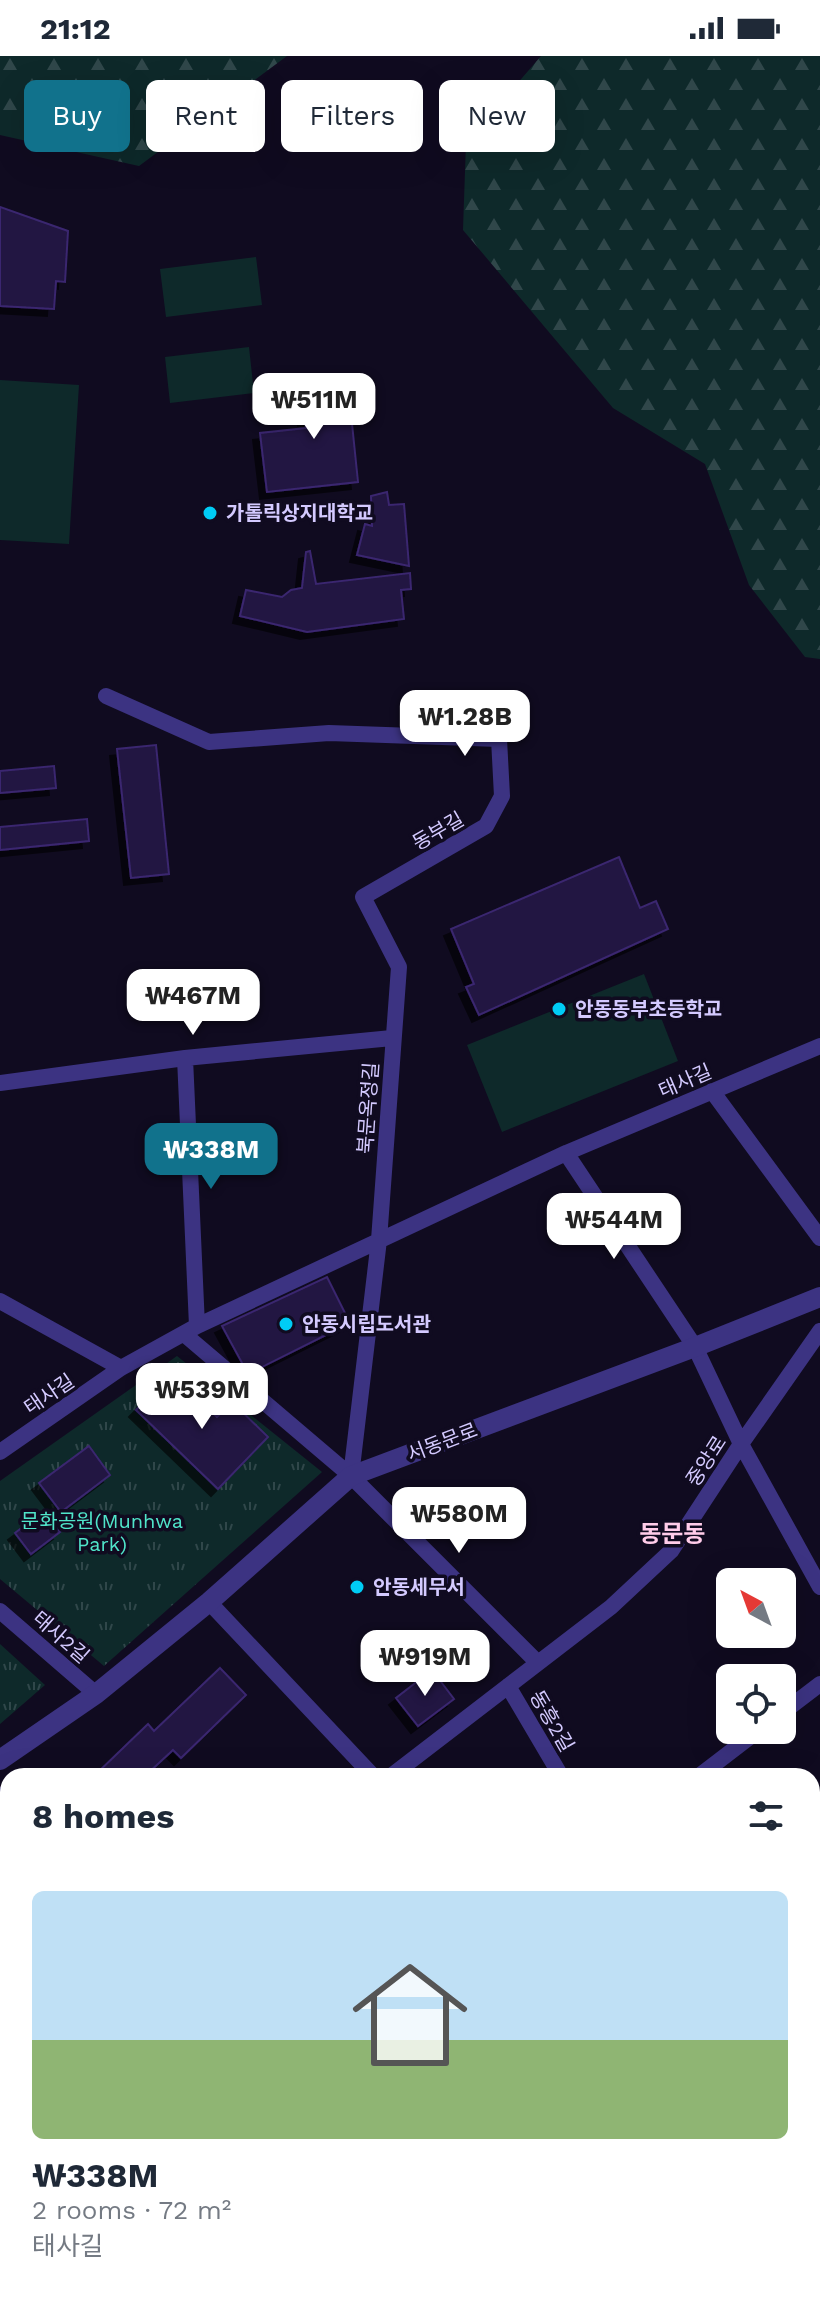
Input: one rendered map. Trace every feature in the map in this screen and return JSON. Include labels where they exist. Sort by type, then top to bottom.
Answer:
[{"type":"street","name":"동부길","points":[[106,696],[209,742],[329,733],[499,739],[502,796],[486,826],[363,897],[399,967],[392,1038]]},
{"type":"street","name":"북문옥정길","points":[[0,1083],[185,1058],[392,1038],[379,1240]]},
{"type":"street","name":"태사길","points":[[0,1452],[121,1368],[190,1330],[566,1153],[820,1046]]},
{"type":"street","points":[[185,1058],[190,1330],[351,1476],[538,1663]]},
{"type":"street","points":[[712,1091],[820,1238]]},
{"type":"street","points":[[566,1153],[695,1347],[741,1444],[820,1587]]},
{"type":"street","points":[[351,1476],[379,1240]]},
{"type":"street","name":"서동문로","points":[[0,1760],[96,1694],[209,1602],[351,1476],[820,1297]]},
{"type":"street","name":"태사길","points":[[0,1301],[121,1368]]},
{"type":"street","name":"중앙로","points":[[401,1768],[611,1607],[671,1551],[820,1331]]},
{"type":"street","points":[[209,1602],[365,1768]]},
{"type":"street","name":"태사2길","points":[[0,1611],[96,1694]]},
{"type":"street","points":[[796,1702],[820,1684]]},
{"type":"street","name":"동흥2길","points":[[508,1686],[556,1768]]},
{"type":"street","points":[[709,1768],[741,1744]]},
{"type":"green space","points":[[0,56],[287,56],[255,80],[146,80],[146,152],[158,152],[139,166],[76,152],[130,152],[130,80],[24,80],[24,140],[0,135]]},
{"type":"green space","points":[[541,56],[820,56],[820,659],[805,657],[749,585],[705,464],[613,408],[463,230],[466,152],[555,152],[555,80],[520,80]]},
{"type":"green space","points":[[256,257],[262,305],[166,317],[160,269]]},
{"type":"green space","points":[[249,347],[254,393],[170,403],[165,357]]},
{"type":"green space","points":[[0,380],[79,385],[69,544],[0,540]]},
{"type":"green space","points":[[644,974],[678,1061],[502,1132],[467,1045]]},
{"type":"green space","name":"문화공원(Munhwa Park)","points":[[177,1356],[322,1472],[104,1666],[0,1579],[0,1481]]},
{"type":"green space","points":[[0,1644],[45,1685],[0,1724]]},
{"type":"building","points":[[0,207],[68,231],[65,282],[56,281],[54,309],[0,306]]},
{"type":"building","points":[[347,375],[358,482],[267,492],[260,433],[306,428],[300,380]]},
{"type":"building","points":[[387,492],[389,505],[404,504],[409,566],[357,555],[365,524],[372,526],[371,496]]},
{"type":"building","points":[[310,551],[316,584],[410,573],[411,589],[401,590],[404,619],[307,632],[240,616],[246,590],[282,597],[291,590],[302,588],[306,552]]},
{"type":"building","points":[[156,745],[169,874],[131,878],[117,749]]},
{"type":"building","points":[[54,766],[56,788],[0,793],[0,771]]},
{"type":"building","points":[[87,819],[89,841],[0,850],[0,827]]},
{"type":"building","points":[[619,857],[640,908],[656,901],[668,929],[479,1015],[466,987],[474,984],[451,929]]},
{"type":"building","name":"안동시립도서관","points":[[327,1277],[350,1323],[248,1374],[222,1326]]},
{"type":"building","points":[[172,1374],[217,1417],[232,1402],[268,1437],[218,1489],[136,1410]]},
{"type":"building","points":[[89,1446],[110,1475],[61,1512],[39,1483]]},
{"type":"building","points":[[44,1511],[60,1532],[31,1554],[15,1533]]},
{"type":"building","points":[[220,1668],[246,1695],[181,1758],[173,1750],[154,1768],[102,1768],[148,1724],[154,1731]]},
{"type":"building","points":[[432,1670],[454,1699],[418,1726],[396,1698]]},
{"type":"place","name":"가톨릭상지대학교","points":[[210,513]]},
{"type":"place","name":"안동동부초등학교","points":[[559,1009]]},
{"type":"place","name":"안동시립도서관","points":[[286,1324]]},
{"type":"place","name":"안동세무서","points":[[357,1587]]},
{"type":"district","name":"동문동","points":[[672,1534]]}]
